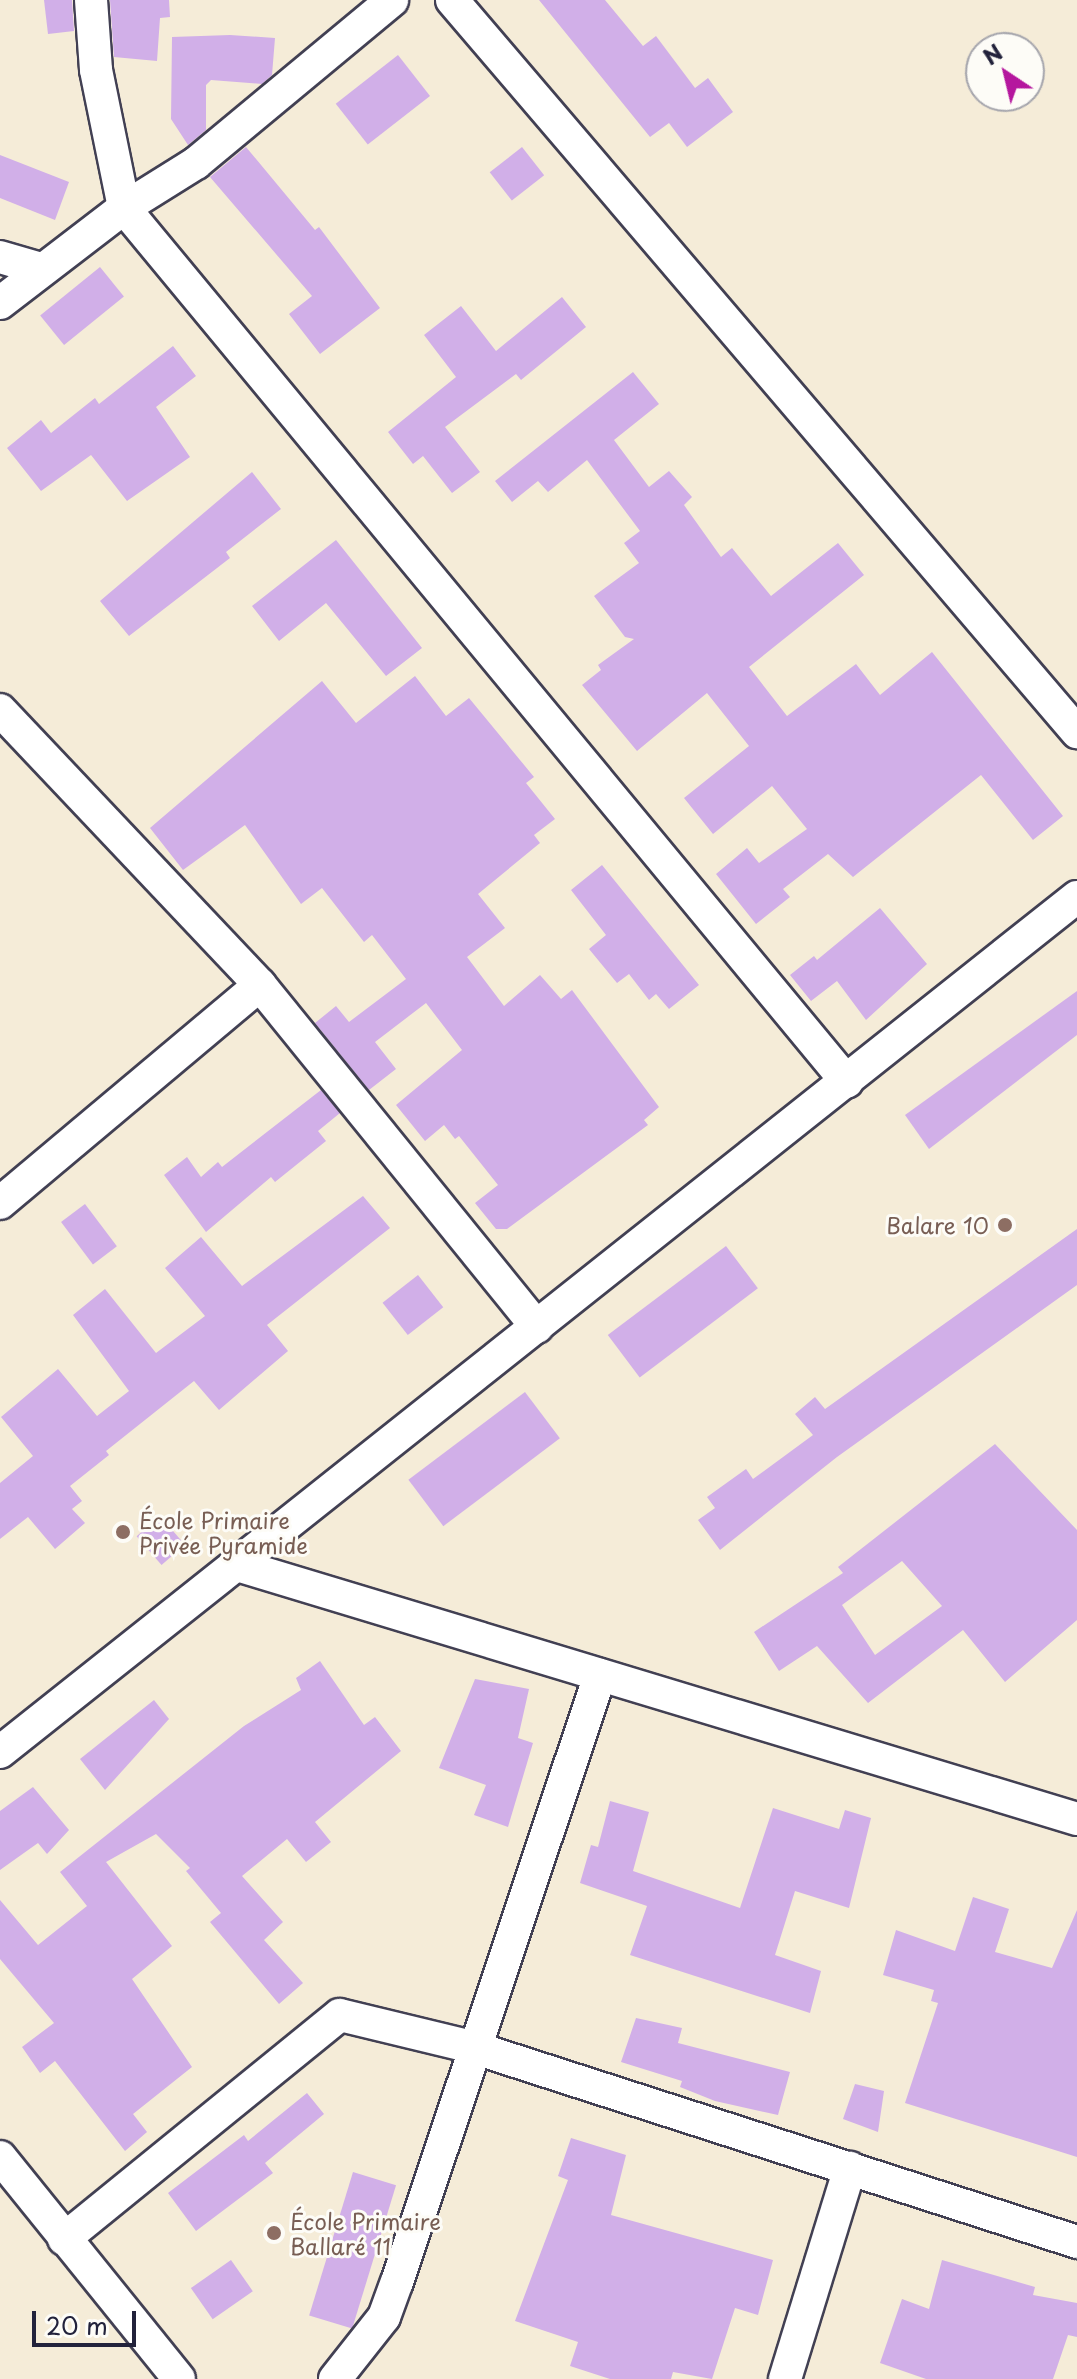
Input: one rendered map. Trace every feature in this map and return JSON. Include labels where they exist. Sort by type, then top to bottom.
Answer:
[{"type":"street","points":[[91,0],[96,70],[124,208],[847,1082]]},
{"type":"street","points":[[0,303],[124,208],[196,163],[392,0]]},
{"type":"street","points":[[452,0],[1077,732]]},
{"type":"street","points":[[0,257],[41,269]]},
{"type":"street","points":[[0,710],[260,985],[537,1327]]},
{"type":"street","points":[[0,1752],[1077,897]]},
{"type":"street","points":[[0,1203],[260,985]]},
{"type":"street","points":[[237,1565],[1077,1819]]},
{"type":"street","points":[[335,2379],[384,2317],[472,2047],[600,1675]]},
{"type":"street","points":[[64,2239],[340,2015],[472,2047],[1077,2242]]},
{"type":"street","points":[[0,2157],[179,2379]]},
{"type":"street","points":[[785,2379],[850,2168]]},
{"type":"building","points":[[44,0],[72,0],[74,31],[48,34]]},
{"type":"building","points":[[110,0],[169,0],[170,17],[160,18],[157,61],[114,57]]},
{"type":"building","points":[[539,0],[605,0],[643,46],[656,36],[695,88],[708,78],[733,112],[687,147],[669,123],[650,137]]},
{"type":"building","points":[[230,35],[275,38],[272,75],[262,84],[211,80],[206,85],[206,130],[188,145],[171,119],[172,37]]},
{"type":"building","points":[[398,55],[430,96],[368,145],[336,104]]},
{"type":"building","points":[[246,147],[315,230],[319,227],[380,308],[320,354],[289,314],[312,296],[210,177]]},
{"type":"building","points":[[522,147],[544,175],[512,201],[490,172]]},
{"type":"building","points":[[0,155],[69,182],[55,220],[0,198]]},
{"type":"building","points":[[100,267],[124,297],[64,345],[40,315]]},
{"type":"building","points":[[562,297],[586,327],[521,380],[516,374],[445,427],[480,472],[452,493],[423,456],[413,464],[388,432],[456,377],[424,335],[461,306],[496,351]]},
{"type":"building","points":[[173,346],[196,376],[156,407],[190,457],[127,501],[91,455],[41,491],[7,448],[41,420],[51,433],[95,398],[99,404]]},
{"type":"building","points":[[633,372],[659,404],[614,440],[649,487],[669,471],[692,497],[684,505],[721,557],[732,548],[771,596],[838,543],[864,575],[749,667],[787,716],[856,664],[880,695],[932,652],[1063,816],[1033,840],[981,775],[853,877],[828,854],[783,889],[790,897],[756,924],[716,874],[747,848],[759,863],[807,829],[772,786],[713,834],[684,798],[749,746],[707,693],[637,751],[582,685],[601,670],[598,665],[634,639],[625,637],[594,596],[639,563],[624,543],[640,531],[587,460],[548,492],[538,481],[512,502],[495,481]]},
{"type":"building","points":[[252,472],[281,509],[226,552],[230,558],[129,636],[100,601]]},
{"type":"building","points":[[336,540],[422,648],[386,676],[326,603],[279,641],[252,606]]},
{"type":"building","points":[[415,676],[446,716],[469,698],[534,777],[526,783],[555,819],[534,835],[540,843],[478,894],[505,928],[467,957],[504,1006],[540,975],[561,999],[572,990],[659,1107],[644,1120],[648,1125],[507,1229],[496,1229],[475,1203],[498,1185],[459,1136],[455,1139],[444,1125],[425,1141],[396,1105],[462,1050],[426,1003],[375,1042],[396,1069],[369,1090],[315,1023],[336,1006],[349,1022],[406,979],[372,935],[364,942],[322,888],[301,904],[245,825],[183,870],[150,828],[322,681],[356,723]]},
{"type":"building","points":[[602,865],[699,985],[669,1009],[656,994],[649,1000],[629,974],[617,983],[589,949],[606,935],[571,890]]},
{"type":"building","points":[[880,908],[927,964],[866,1020],[837,981],[811,1001],[790,975],[814,956],[817,960]]},
{"type":"building","points":[[1077,991],[1077,1035],[929,1149],[905,1115]]},
{"type":"building","points":[[321,1090],[340,1113],[318,1131],[326,1141],[275,1182],[271,1177],[206,1232],[164,1175],[187,1157],[201,1177],[218,1162],[222,1167]]},
{"type":"building","points":[[363,1196],[390,1228],[267,1325],[288,1351],[219,1410],[194,1381],[106,1451],[109,1455],[70,1486],[82,1501],[72,1509],[85,1523],[55,1549],[28,1517],[0,1539],[0,1483],[33,1456],[1,1417],[58,1369],[97,1416],[129,1391],[73,1315],[105,1289],[156,1353],[205,1316],[165,1268],[201,1237],[242,1286]]},
{"type":"building","points":[[85,1204],[117,1246],[93,1264],[61,1222]]},
{"type":"building","points":[[1077,1229],[1077,1285],[837,1457],[720,1550],[698,1520],[715,1508],[707,1497],[746,1469],[753,1479],[813,1435],[795,1414],[815,1397],[825,1409]]},
{"type":"building","points":[[726,1246],[758,1288],[640,1377],[608,1335]]},
{"type":"building","points":[[418,1275],[443,1307],[408,1335],[383,1303]]},
{"type":"building","points":[[525,1392],[560,1438],[443,1526],[408,1480]]},
{"type":"building","points":[[995,1444],[1077,1530],[1077,1620],[1005,1682],[963,1630],[868,1703],[817,1646],[779,1671],[754,1632],[843,1573],[838,1567]],"holes":[[[902,1561],[942,1606],[875,1655],[842,1605]]]},
{"type":"building","points":[[160,1516],[185,1545],[162,1565],[137,1536]]},
{"type":"building","points":[[320,1661],[364,1725],[375,1717],[401,1751],[315,1822],[331,1842],[306,1862],[287,1839],[242,1876],[283,1922],[264,1940],[303,1983],[279,2004],[210,1922],[221,1913],[186,1871],[190,1868],[156,1834],[106,1862],[172,1946],[132,1979],[192,2067],[133,2114],[147,2132],[125,2151],[55,2061],[40,2073],[22,2047],[54,2023],[0,1959],[0,1900],[38,1945],[87,1906],[60,1872],[244,1726],[301,1690],[296,1678]]},
{"type":"building","points":[[475,1679],[529,1689],[518,1738],[533,1743],[508,1827],[474,1815],[486,1785],[439,1768]]},
{"type":"building","points":[[154,1700],[169,1719],[105,1790],[80,1759]]},
{"type":"building","points":[[33,1787],[69,1830],[47,1854],[38,1843],[0,1870],[0,1811]]},
{"type":"building","points":[[610,1801],[649,1812],[633,1871],[740,1908],[773,1808],[839,1829],[845,1810],[871,1818],[849,1908],[795,1891],[775,1955],[821,1971],[810,2013],[630,1955],[647,1906],[580,1883],[591,1845],[598,1847]]},
{"type":"building","points":[[973,1897],[1009,1909],[995,1952],[1052,1968],[1077,1910],[1077,2157],[905,2103],[938,2003],[931,2001],[934,1990],[883,1975],[896,1930],[955,1951]]},
{"type":"building","points":[[636,2018],[682,2028],[678,2043],[790,2072],[778,2115],[715,2101],[680,2087],[682,2081],[621,2062]]},
{"type":"building","points":[[855,2084],[884,2091],[878,2132],[843,2119]]},
{"type":"building","points":[[307,2093],[324,2114],[265,2163],[273,2173],[196,2231],[168,2193],[244,2135],[248,2141]]},
{"type":"building","points":[[571,2138],[626,2155],[611,2215],[773,2260],[758,2315],[735,2308],[712,2379],[673,2372],[671,2379],[610,2379],[570,2366],[578,2342],[515,2321],[568,2180],[558,2176]]},
{"type":"building","points":[[353,2172],[396,2185],[352,2329],[309,2315]]},
{"type":"building","points":[[231,2260],[253,2291],[213,2319],[191,2288]]},
{"type":"building","points":[[942,2260],[1035,2287],[1033,2295],[1077,2303],[1077,2337],[1068,2335],[1053,2379],[926,2379],[880,2363],[902,2299],[929,2309]]},
{"type":"place","name":"Balare 10","points":[[1005,1225]]},
{"type":"place","name":"École Primaire Privée Pyramide","points":[[123,1532]]},
{"type":"place","name":"École Primaire Ballaré 11","points":[[274,2233]]}]
